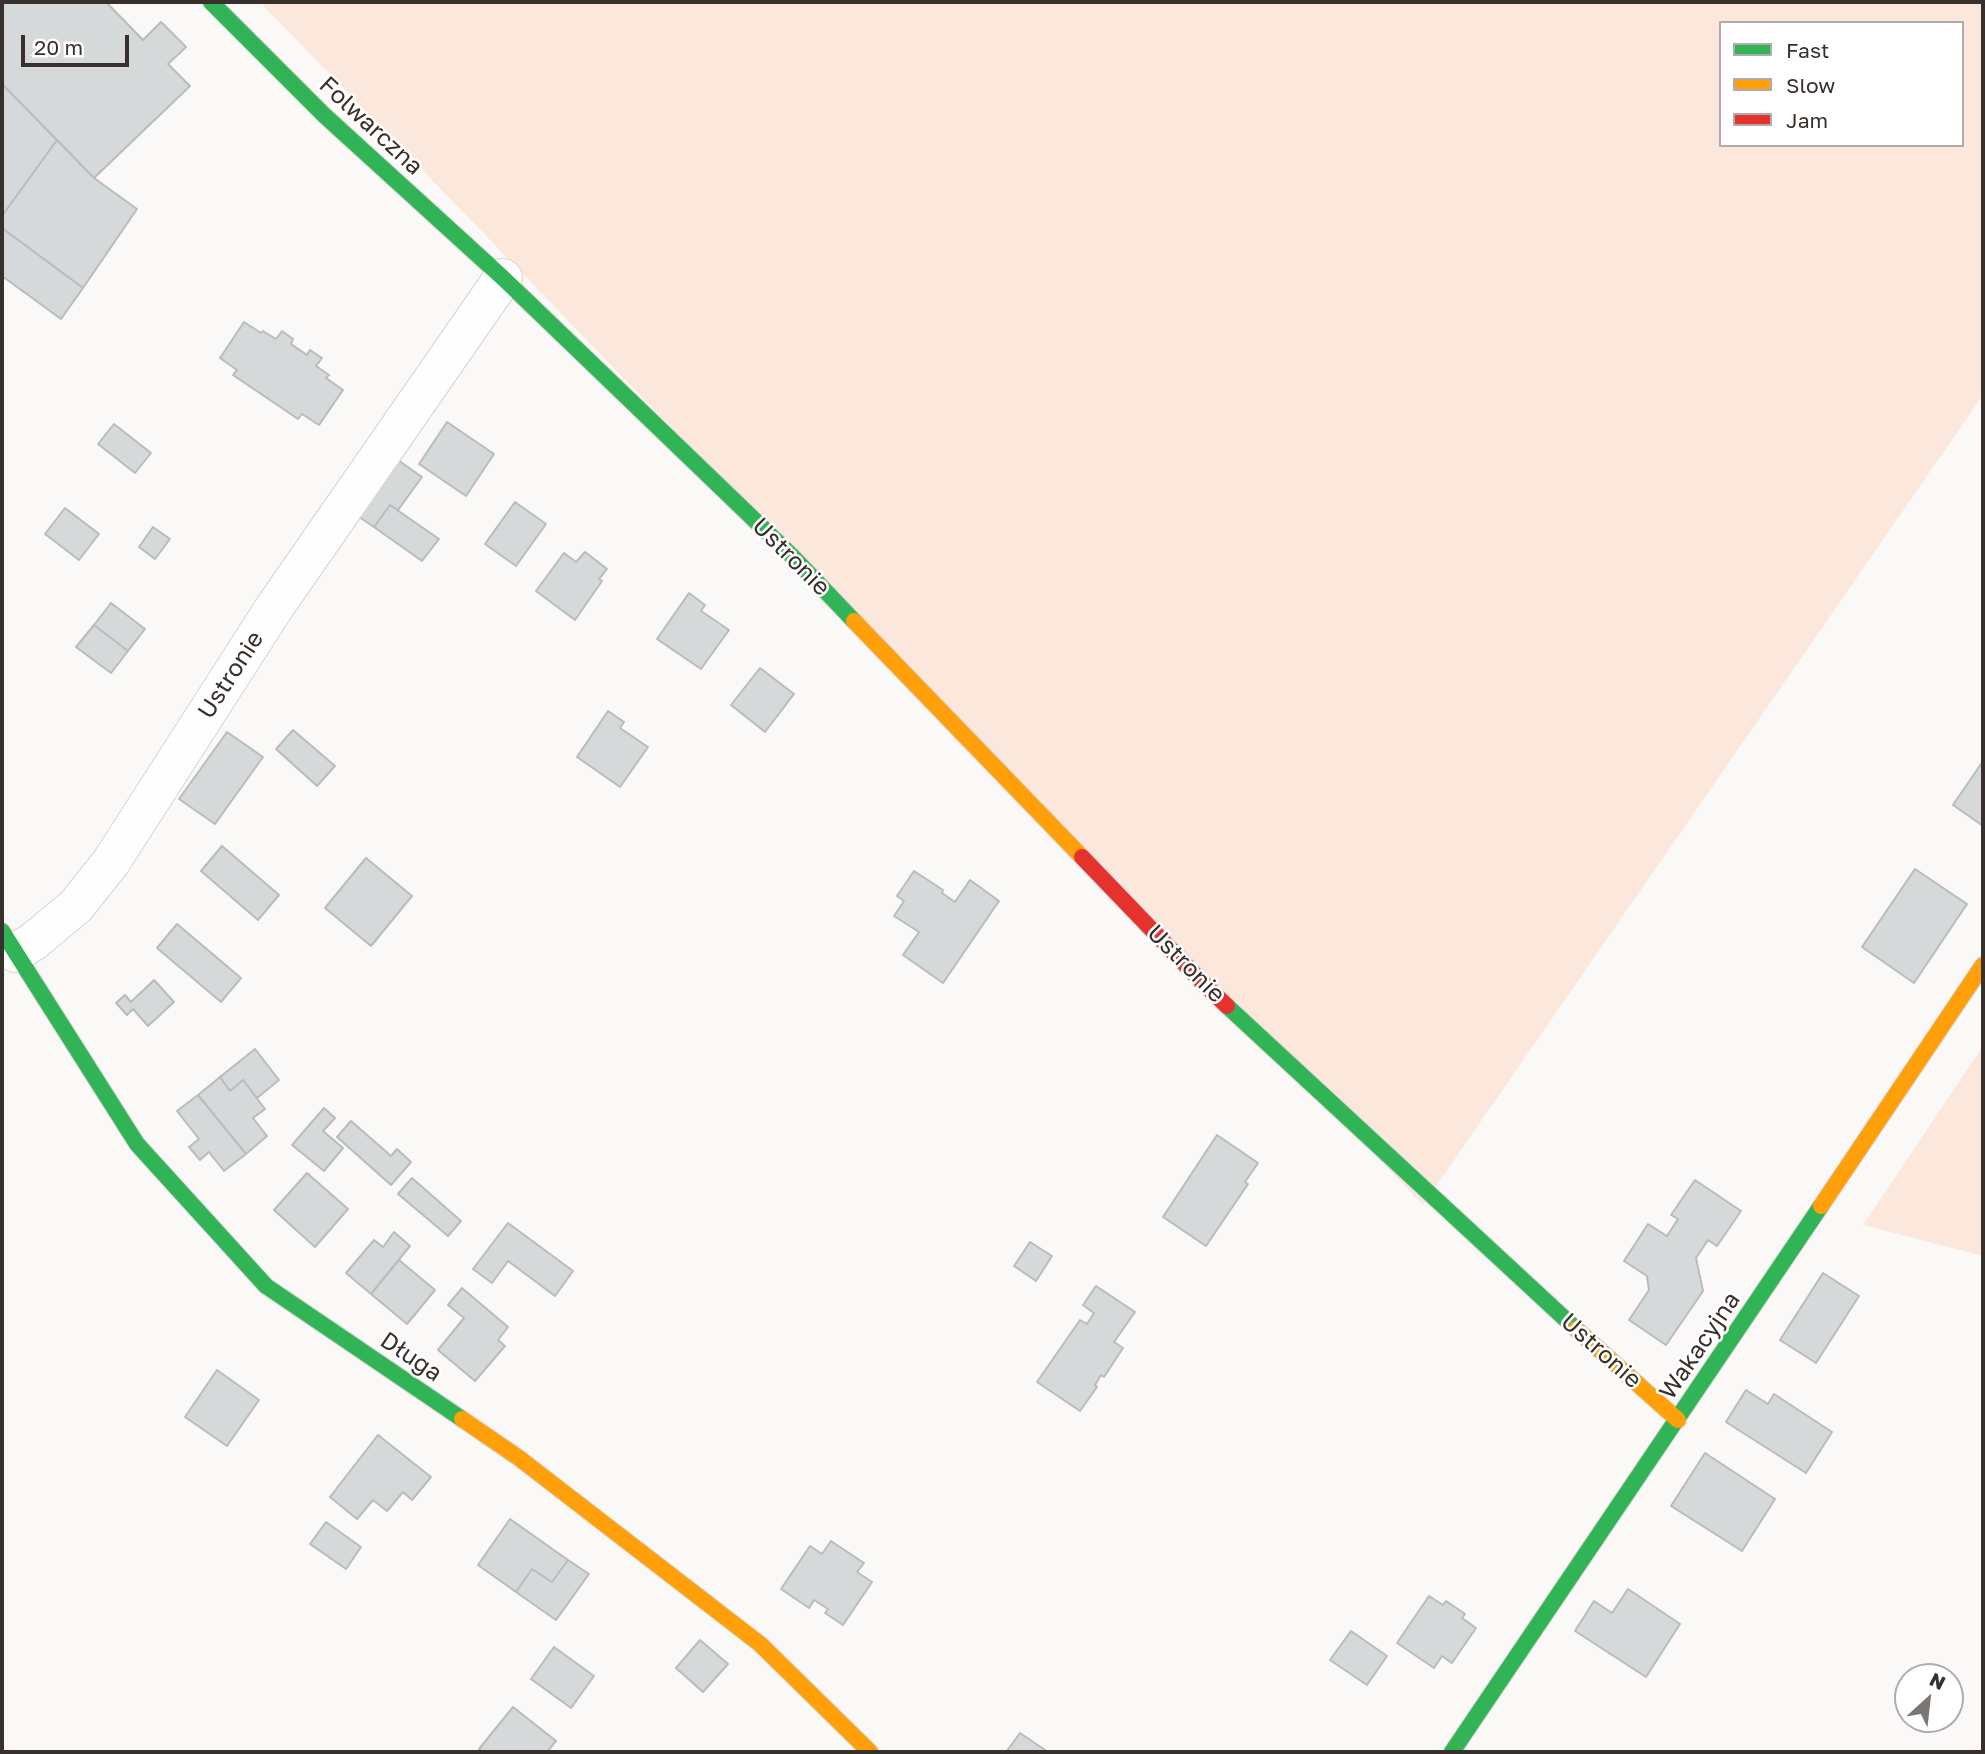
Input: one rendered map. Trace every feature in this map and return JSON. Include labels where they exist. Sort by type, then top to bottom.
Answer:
[{"type":"street","name":"Folwarczna","points":[[211,2],[324,115],[503,278]]},
{"type":"street","name":"Ustronie","points":[[8,942],[34,941],[76,906],[111,862],[274,608],[503,278],[793,557],[1205,985],[1606,1357],[1678,1420]]},
{"type":"street","name":"Długa","points":[[8,942],[137,1144],[266,1286],[519,1458],[760,1644],[870,1752]]},
{"type":"street","name":"Wakacyjna","points":[[1452,1752],[1983,965]]},
{"type":"shaded area","points":[[260,2],[1983,2],[1983,395],[1423,1205]]},
{"type":"shaded area","points":[[1983,1046],[1983,1256],[1863,1225]]},
{"type":"building","points":[[2,2],[106,2],[143,40],[161,22],[186,47],[168,64],[190,86],[94,178],[2,84]]},
{"type":"building","points":[[2,84],[57,140],[2,216]]},
{"type":"building","points":[[57,140],[94,178],[137,209],[83,288],[2,228],[2,216]]},
{"type":"building","points":[[2,228],[83,288],[61,319],[2,276]]},
{"type":"building","points":[[244,322],[276,339],[282,331],[293,339],[291,344],[307,355],[310,350],[322,358],[316,366],[329,375],[326,378],[343,390],[319,425],[302,414],[298,419],[233,375],[237,370],[220,358]]},
{"type":"building","points":[[447,422],[494,454],[466,496],[419,464]]},
{"type":"building","points":[[114,424],[151,453],[135,473],[98,444]]},
{"type":"building","points":[[395,458],[422,477],[398,510],[390,505],[374,527],[356,515]]},
{"type":"building","points":[[515,502],[546,524],[516,566],[485,544]]},
{"type":"building","points":[[390,505],[439,539],[422,561],[374,527]]},
{"type":"building","points":[[65,508],[99,534],[79,560],[45,534]]},
{"type":"building","points":[[153,527],[170,539],[155,559],[139,547]]},
{"type":"building","points":[[585,552],[607,569],[599,579],[602,581],[575,620],[536,591],[564,553],[576,562]]},
{"type":"building","points":[[689,593],[705,605],[701,611],[729,630],[701,669],[657,639]]},
{"type":"building","points":[[111,603],[145,629],[128,651],[94,625]]},
{"type":"building","points":[[94,625],[128,651],[111,673],[76,647]]},
{"type":"building","points":[[760,668],[794,694],[765,732],[731,705]]},
{"type":"building","points":[[608,711],[624,722],[620,728],[648,747],[620,787],[577,757]]},
{"type":"building","points":[[293,730],[335,766],[317,786],[276,749]]},
{"type":"building","points":[[227,732],[263,757],[215,824],[179,799]]},
{"type":"building","points":[[1983,761],[1983,826],[1953,805]]},
{"type":"building","points":[[222,846],[279,895],[258,920],[201,871]]},
{"type":"building","points":[[366,858],[412,896],[371,946],[325,908]]},
{"type":"building","points":[[1915,869],[1967,904],[1914,983],[1862,947]]},
{"type":"building","points":[[914,871],[943,890],[942,893],[955,902],[970,880],[999,901],[943,983],[903,955],[919,932],[894,916],[904,901],[897,896]]},
{"type":"building","points":[[177,924],[241,978],[221,1002],[157,948]]},
{"type":"building","points":[[154,980],[174,1002],[148,1026],[133,1009],[127,1015],[116,1003],[125,995],[131,1002]]},
{"type":"building","points":[[255,1049],[279,1080],[257,1098],[243,1080],[230,1091],[220,1077]]},
{"type":"building","points":[[220,1077],[230,1091],[243,1080],[265,1109],[253,1118],[267,1136],[246,1154],[198,1095]]},
{"type":"building","points":[[198,1095],[246,1154],[224,1171],[209,1152],[200,1160],[189,1147],[199,1139],[177,1111]]},
{"type":"building","points":[[324,1108],[335,1118],[323,1131],[343,1148],[324,1171],[292,1145]]},
{"type":"building","points":[[351,1121],[391,1156],[397,1149],[411,1162],[391,1185],[337,1137]]},
{"type":"building","points":[[1217,1135],[1258,1163],[1245,1182],[1248,1184],[1206,1246],[1163,1217]]},
{"type":"building","points":[[307,1173],[348,1209],[315,1247],[274,1210]]},
{"type":"building","points":[[412,1178],[461,1221],[448,1236],[398,1194]]},
{"type":"building","points":[[1695,1180],[1741,1211],[1717,1246],[1708,1240],[1696,1258],[1703,1291],[1666,1345],[1629,1320],[1649,1290],[1647,1276],[1624,1261],[1648,1224],[1667,1236],[1678,1219],[1671,1215]]},
{"type":"building","points":[[508,1223],[573,1271],[555,1296],[508,1261],[492,1283],[473,1269]]},
{"type":"building","points":[[394,1232],[410,1246],[371,1294],[346,1273],[374,1240],[383,1247]]},
{"type":"building","points":[[1030,1242],[1052,1256],[1036,1281],[1014,1266]]},
{"type":"building","points":[[399,1260],[435,1290],[407,1324],[371,1294]]},
{"type":"building","points":[[1823,1273],[1859,1296],[1816,1363],[1780,1340]]},
{"type":"building","points":[[1096,1286],[1135,1312],[1114,1342],[1123,1348],[1104,1377],[1101,1375],[1095,1385],[1097,1387],[1080,1411],[1037,1382],[1080,1320],[1087,1324],[1094,1313],[1083,1305]]},
{"type":"building","points":[[462,1288],[508,1327],[498,1340],[505,1346],[475,1381],[438,1350],[464,1318],[448,1305]]},
{"type":"building","points":[[217,1370],[259,1400],[227,1446],[185,1417]]},
{"type":"building","points":[[1746,1390],[1768,1404],[1774,1394],[1832,1432],[1806,1473],[1726,1422]]},
{"type":"building","points":[[378,1435],[431,1477],[412,1500],[403,1492],[387,1511],[373,1500],[357,1519],[330,1497]]},
{"type":"building","points":[[1705,1453],[1775,1499],[1742,1551],[1671,1506]]},
{"type":"building","points":[[510,1519],[568,1560],[552,1582],[532,1569],[516,1592],[478,1565]]},
{"type":"building","points":[[326,1522],[361,1547],[346,1569],[310,1544]]},
{"type":"building","points":[[831,1541],[864,1563],[857,1572],[872,1582],[843,1625],[825,1613],[828,1609],[814,1600],[809,1608],[781,1589],[810,1546],[822,1554]]},
{"type":"building","points":[[568,1560],[589,1574],[556,1620],[516,1592],[532,1569],[552,1582]]},
{"type":"building","points":[[1628,1589],[1680,1624],[1646,1677],[1575,1631],[1594,1601],[1612,1613]]},
{"type":"building","points":[[1429,1596],[1443,1605],[1446,1601],[1465,1614],[1462,1618],[1476,1628],[1452,1663],[1442,1656],[1434,1668],[1397,1643]]},
{"type":"building","points":[[1351,1631],[1387,1656],[1367,1685],[1330,1660]]},
{"type":"building","points":[[700,1640],[728,1664],[703,1692],[676,1668]]},
{"type":"building","points":[[554,1647],[594,1676],[571,1708],[531,1679]]},
{"type":"building","points":[[513,1707],[556,1741],[547,1752],[483,1752],[479,1749]]},
{"type":"building","points":[[1020,1733],[1048,1752],[1006,1752]]},
{"type":"traffic: fast","points":[[211,2],[324,115],[503,278],[793,557],[854,621]]},
{"type":"traffic: fast","points":[[2,931],[137,1144],[266,1286],[462,1419]]},
{"type":"traffic: fast","points":[[1227,1006],[1576,1329]]},
{"type":"traffic: fast","points":[[1452,1752],[1821,1206]]},
{"type":"traffic: slow","points":[[854,621],[1082,857]]},
{"type":"traffic: slow","points":[[1821,1206],[1983,965]]},
{"type":"traffic: slow","points":[[1576,1329],[1678,1420]]},
{"type":"traffic: slow","points":[[462,1419],[519,1458],[760,1644],[870,1752]]},
{"type":"traffic: jam","points":[[1082,857],[1227,1006]]}]
